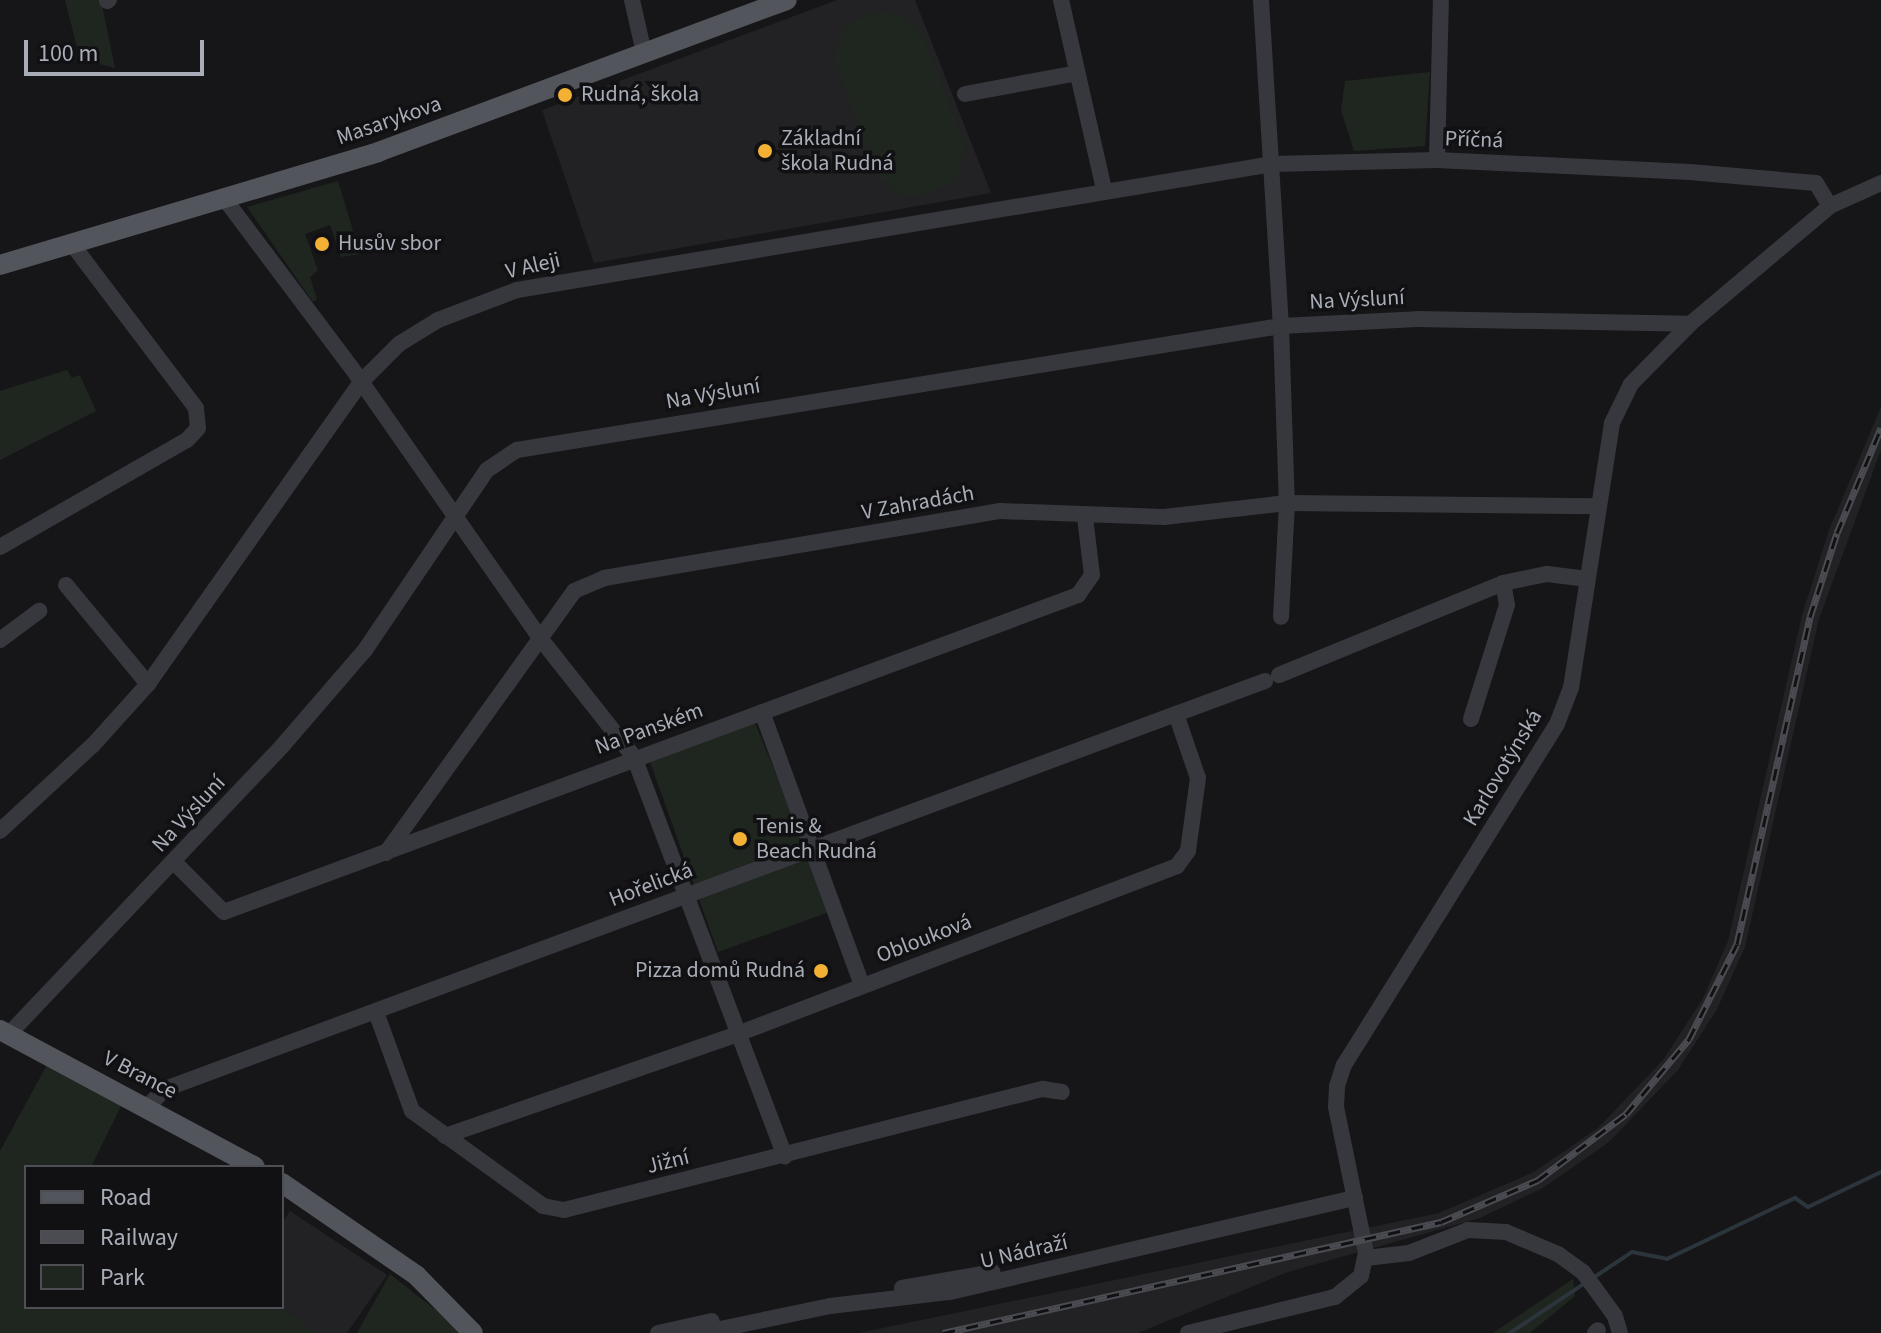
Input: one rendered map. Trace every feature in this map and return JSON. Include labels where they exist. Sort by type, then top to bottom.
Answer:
[{"type":"main road","name":"Masarykova","points":[[0,265],[378,152],[787,0]]},
{"type":"main road","name":"V Brance","points":[[5,1032],[148,1106],[251,1165]]},
{"type":"main road","points":[[284,1184],[416,1275],[473,1333]]},
{"type":"street","points":[[632,0],[644,53]]},
{"type":"street","points":[[1061,0],[1104,190]]},
{"type":"street","points":[[1261,0],[1281,326],[1287,503],[1281,617]]},
{"type":"street","points":[[1437,160],[1441,0]]},
{"type":"street","points":[[965,94],[1077,73]]},
{"type":"street","name":"Příčná","points":[[1104,190],[1272,164],[1437,160],[1816,183],[1830,206]]},
{"type":"street","name":"Karlovotýnská","points":[[1366,1258],[1336,1107],[1344,1065],[1557,724],[1571,688],[1596,506],[1612,423],[1631,384],[1690,324],[1830,206],[1881,183]]},
{"type":"street","name":"V Aleji","points":[[1,827],[93,745],[148,684],[360,383],[399,344],[438,320],[517,290],[1104,190]]},
{"type":"street","points":[[224,198],[360,383],[540,638],[634,757],[785,1156]]},
{"type":"street","points":[[0,547],[187,440],[198,428],[196,408],[72,244]]},
{"type":"street","name":"Na Výsluní","points":[[5,1032],[175,863],[365,650],[487,470],[517,450],[1281,326],[1417,319],[1690,324]]},
{"type":"street","name":"V Zahradách","points":[[386,853],[574,591],[604,578],[1000,511],[1085,517],[1164,517],[1287,503],[1596,506]]},
{"type":"street","name":"Na Panském","points":[[175,863],[224,912],[634,757],[1078,595],[1092,575],[1085,517]]},
{"type":"street","points":[[1176,714],[1503,583],[1547,574],[1586,579]]},
{"type":"street","points":[[1471,719],[1507,605],[1503,583]]},
{"type":"street","points":[[66,585],[148,684]]},
{"type":"street","points":[[0,640],[39,611]]},
{"type":"street","points":[[762,712],[814,846],[862,986]]},
{"type":"street","name":"Hořelická","points":[[148,1106],[165,1089],[1176,714]]},
{"type":"street","name":"Oblouková","points":[[445,1136],[740,1033],[1177,866],[1188,851],[1198,778],[1176,714]]},
{"type":"street","name":"Jižní","points":[[376,1012],[412,1111],[543,1206],[564,1210],[1043,1089],[1062,1092]]},
{"type":"street","name":"U Nádraží","points":[[701,1333],[792,1313],[950,1292],[1355,1198]]},
{"type":"street","points":[[1188,1333],[1343,1294],[1361,1276],[1366,1258],[1409,1253],[1468,1230],[1506,1232],[1558,1254],[1583,1272],[1615,1316],[1620,1333]]},
{"type":"street","points":[[658,1333],[738,1315],[752,1321]]},
{"type":"shaded area","name":"Základní škola Rudná","points":[[837,0],[915,0],[991,193],[594,263],[542,110]]},
{"type":"shaded area","points":[[1881,407],[1881,450],[1819,619],[1745,947],[1717,1009],[1678,1070],[1609,1142],[1543,1188],[1480,1218],[1288,1272],[1138,1333],[859,1333],[1439,1213],[1534,1172],[1598,1128],[1663,1060],[1702,1000],[1728,941],[1802,615],[1829,530]]},
{"type":"shaded area","points":[[290,1211],[387,1275],[347,1333],[314,1333],[276,1309],[284,1309],[284,1220]]},
{"type":"green space","points":[[65,0],[101,0],[115,68],[80,59]]},
{"type":"green space","points":[[887,12],[905,17],[924,38],[964,143],[960,171],[950,184],[923,196],[902,195],[877,176],[834,60],[845,27],[868,14]]},
{"type":"green space","points":[[1430,72],[1425,146],[1354,151],[1341,110],[1345,81]]},
{"type":"green space","points":[[338,181],[360,254],[341,257],[330,225],[305,234],[318,270],[310,277],[317,299],[313,302],[247,207]]},
{"type":"green space","points":[[67,370],[72,378],[80,375],[96,411],[0,460],[0,391]]},
{"type":"green space","name":"Tenis & Beach Rudná","points":[[755,723],[832,911],[718,952],[650,762]]},
{"type":"green space","points":[[48,1063],[122,1104],[92,1165],[24,1165],[24,1309],[282,1309],[316,1333],[0,1333],[0,1151]]},
{"type":"green space","points":[[390,1274],[461,1330],[462,1333],[357,1333]]},
{"type":"green space","points":[[1573,1279],[1575,1296],[1530,1333],[1493,1333]]},
{"type":"waterway","points":[[1593,1278],[1632,1252],[1667,1259],[1795,1198],[1808,1207],[1881,1172]]},
{"type":"waterway","points":[[1510,1333],[1585,1283]]},
{"type":"railway","points":[[943,1333],[1441,1222],[1538,1180],[1626,1114],[1689,1039],[1737,944],[1810,617],[1837,533],[1881,428]]},
{"type":"place","name":"Rudná, škola","points":[[565,95]]},
{"type":"place","name":"Základní škola Rudná","points":[[765,151]]},
{"type":"place","name":"Husův sbor","points":[[322,244]]},
{"type":"place","name":"Tenis & Beach Rudná","points":[[740,839]]},
{"type":"place","name":"Pizza domů Rudná","points":[[821,971]]}]
